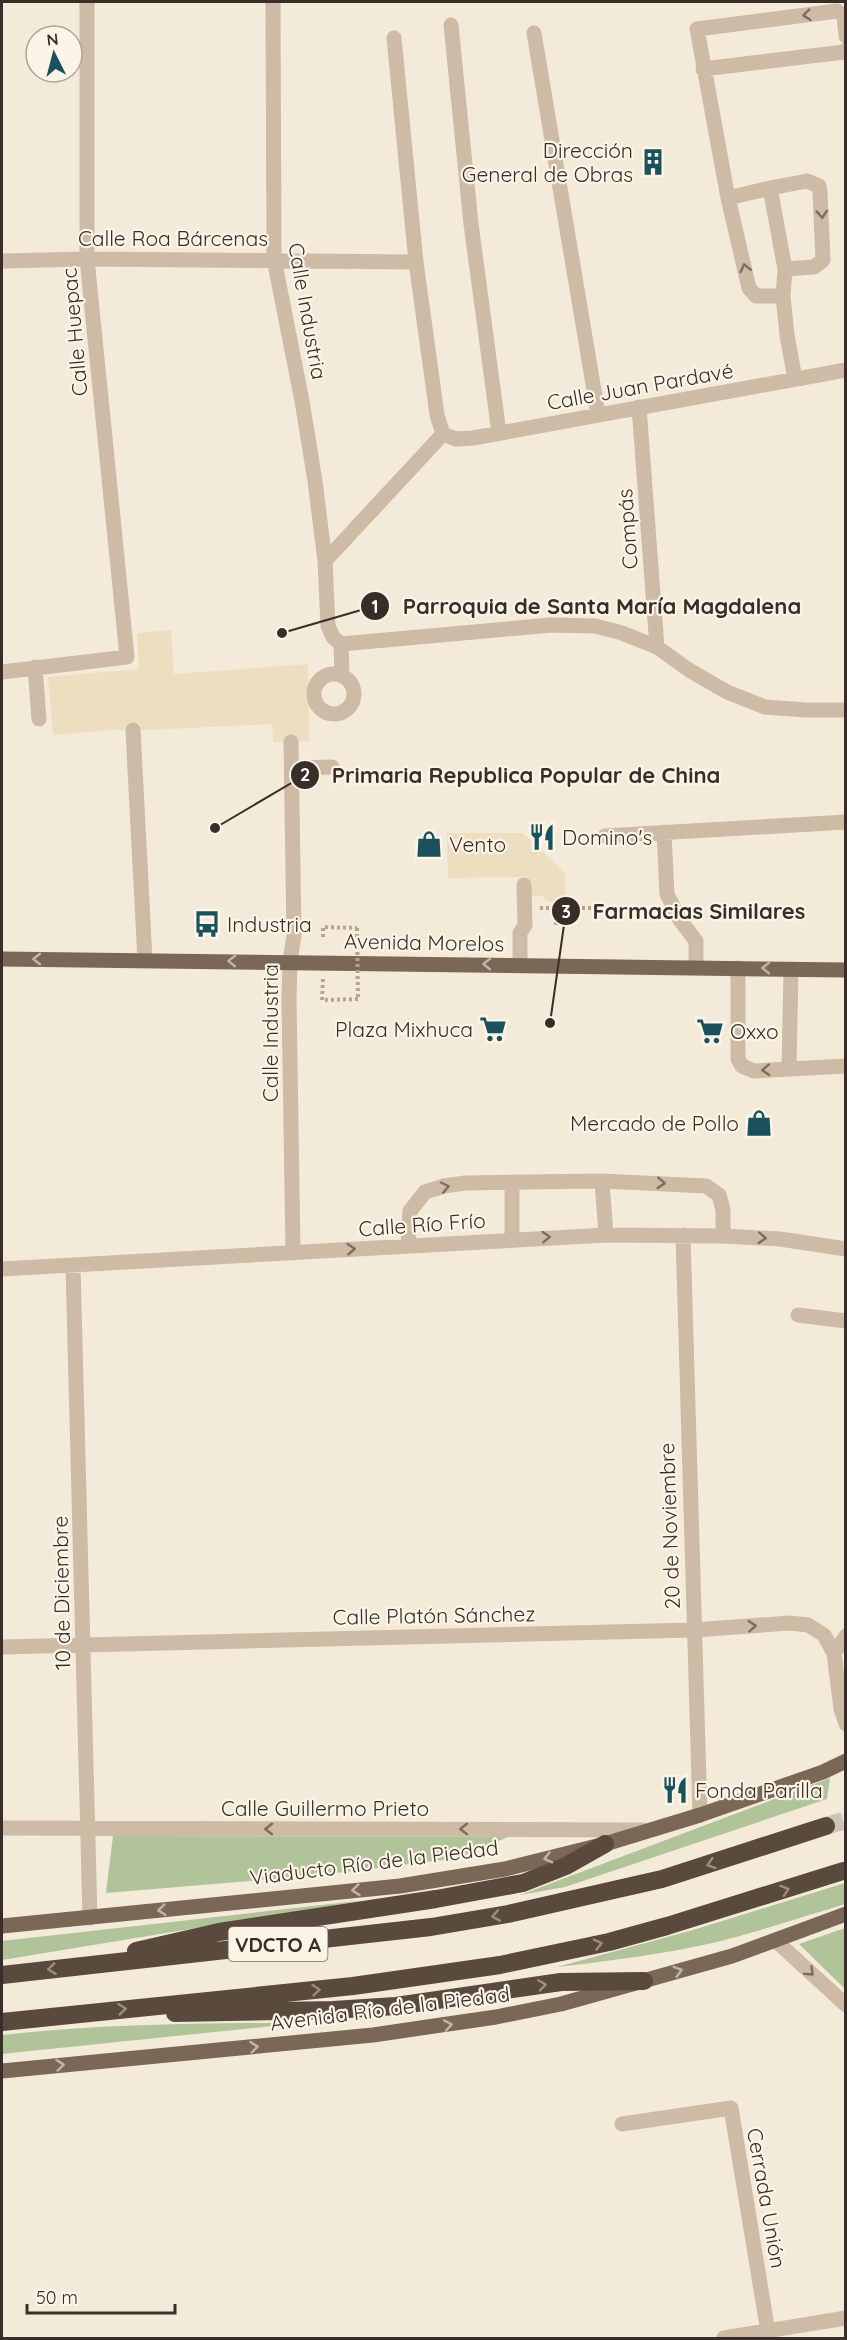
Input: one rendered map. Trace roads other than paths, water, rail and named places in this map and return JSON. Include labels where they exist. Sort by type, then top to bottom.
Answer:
[{"type":"highway","name":"VDCTO A","points":[[2,1975],[431,1927],[519,1912],[662,1879],[826,1826]]},
{"type":"highway","points":[[82,1966],[208,1934],[436,1899],[523,1883],[566,1866],[605,1844]]},
{"type":"highway","name":"VDCTO A","points":[[2,2022],[353,1986],[500,1965],[628,1936],[843,1871]]},
{"type":"highway","points":[[150,2006],[179,2014],[333,2010],[396,2006],[561,1982],[644,1981]]},
{"type":"main road","name":"Avenida Morelos","points":[[2,958],[846,970]]},
{"type":"main road","name":"Viaducto Río de la Piedad","points":[[2,1926],[400,1886],[505,1869],[605,1844],[700,1815],[823,1772],[846,1761]]},
{"type":"main road","points":[[775,1940],[846,1914]]},
{"type":"main road","name":"Avenida Río de la Piedad","points":[[2,2071],[433,2027],[561,2004],[732,1956],[775,1940]]},
{"type":"street","name":"Calle Huepac","points":[[35,667],[126,657],[87,259],[87,2]]},
{"type":"street","name":"Calle Industria","points":[[273,2],[274,259],[315,481],[325,561],[328,626],[333,637],[342,644]]},
{"type":"street","points":[[783,296],[756,297],[752,293],[728,198],[696,31],[698,27],[837,11],[844,16],[846,36]]},
{"type":"street","points":[[451,25],[471,224],[499,433]]},
{"type":"street","points":[[534,33],[598,414]]},
{"type":"street","points":[[325,561],[443,434],[437,415],[416,262],[394,38]]},
{"type":"street","points":[[703,69],[846,50]]},
{"type":"street","points":[[728,198],[807,181],[819,186],[824,260],[814,267],[785,269]]},
{"type":"street","points":[[770,188],[785,269],[783,296],[795,379]]},
{"type":"street","name":"Calle Roa Bárcenas","points":[[2,261],[274,259],[416,262]]},
{"type":"street","name":"Calle Juan Pardavé","points":[[443,434],[456,439],[499,433],[846,370]]},
{"type":"street","name":"Compás","points":[[639,407],[657,647]]},
{"type":"street","points":[[342,676],[324,677],[312,694],[318,706],[330,714],[343,712],[352,703],[354,691],[352,685],[342,676],[342,644],[551,625],[595,626],[622,633],[657,647],[727,693],[765,707],[846,710]]},
{"type":"street","points":[[2,672],[35,667],[39,719]]},
{"type":"street","points":[[133,730],[145,960]]},
{"type":"street","name":"Calle Industria","points":[[291,742],[294,936],[290,961],[293,1253]]},
{"type":"street","points":[[292,768],[332,767]]},
{"type":"street","points":[[605,836],[846,822]]},
{"type":"street","points":[[664,832],[668,894],[680,920],[696,941],[696,967]]},
{"type":"street","points":[[519,885],[525,925],[520,933],[520,964]]},
{"type":"street","points":[[738,968],[738,1059],[742,1066],[754,1071],[846,1066]]},
{"type":"street","points":[[789,1069],[791,969]]},
{"type":"street","points":[[602,1180],[606,1234]]},
{"type":"street","points":[[408,1246],[410,1211],[425,1192],[465,1183],[602,1180],[706,1186],[719,1195],[723,1210],[723,1236]]},
{"type":"street","points":[[512,1183],[512,1239]]},
{"type":"street","name":"Calle Río Frío","points":[[2,1269],[606,1234],[780,1239],[846,1249]]},
{"type":"street","name":"20 de Noviembre","points":[[683,1235],[700,1815]]},
{"type":"street","name":"10 de Diciembre","points":[[73,1266],[90,1918]]},
{"type":"street","points":[[798,1315],[846,1321]]},
{"type":"street","name":"Calle Platón Sánchez","points":[[2,1647],[693,1630],[790,1623],[808,1624],[824,1635],[834,1653]]},
{"type":"street","points":[[846,1636],[834,1653],[841,1709],[846,1724]]},
{"type":"street","name":"Calle Guillermo Prieto","points":[[2,1828],[648,1830]]},
{"type":"street","points":[[775,1940],[846,2005]]},
{"type":"street","name":"Cerrada Unión","points":[[622,2124],[731,2108],[768,2332]]},
{"type":"street","points":[[724,2338],[846,2318]]},
{"type":"tunnel","points":[[826,1826],[846,1820]]},
{"type":"place","name":"Dirección General de Obras","points":[[653,162]]},
{"type":"place","name":"Parroquia de Santa María Magdalena","points":[[282,633]]},
{"type":"place","name":"Primaria Republica Popular de China","points":[[215,828]]},
{"type":"place","name":"Domino's","points":[[542,837]]},
{"type":"place","name":"Vento","points":[[429,844]]},
{"type":"place","name":"Industria","points":[[207,924]]},
{"type":"place","name":"Farmacias Similares","points":[[550,1023]]},
{"type":"place","name":"Plaza Mixhuca","points":[[493,1029]]},
{"type":"place","name":"Oxxo","points":[[710,1031]]},
{"type":"place","name":"Mercado de Pollo","points":[[759,1123]]},
{"type":"place","name":"Fonda Parilla","points":[[675,1790]]}]
